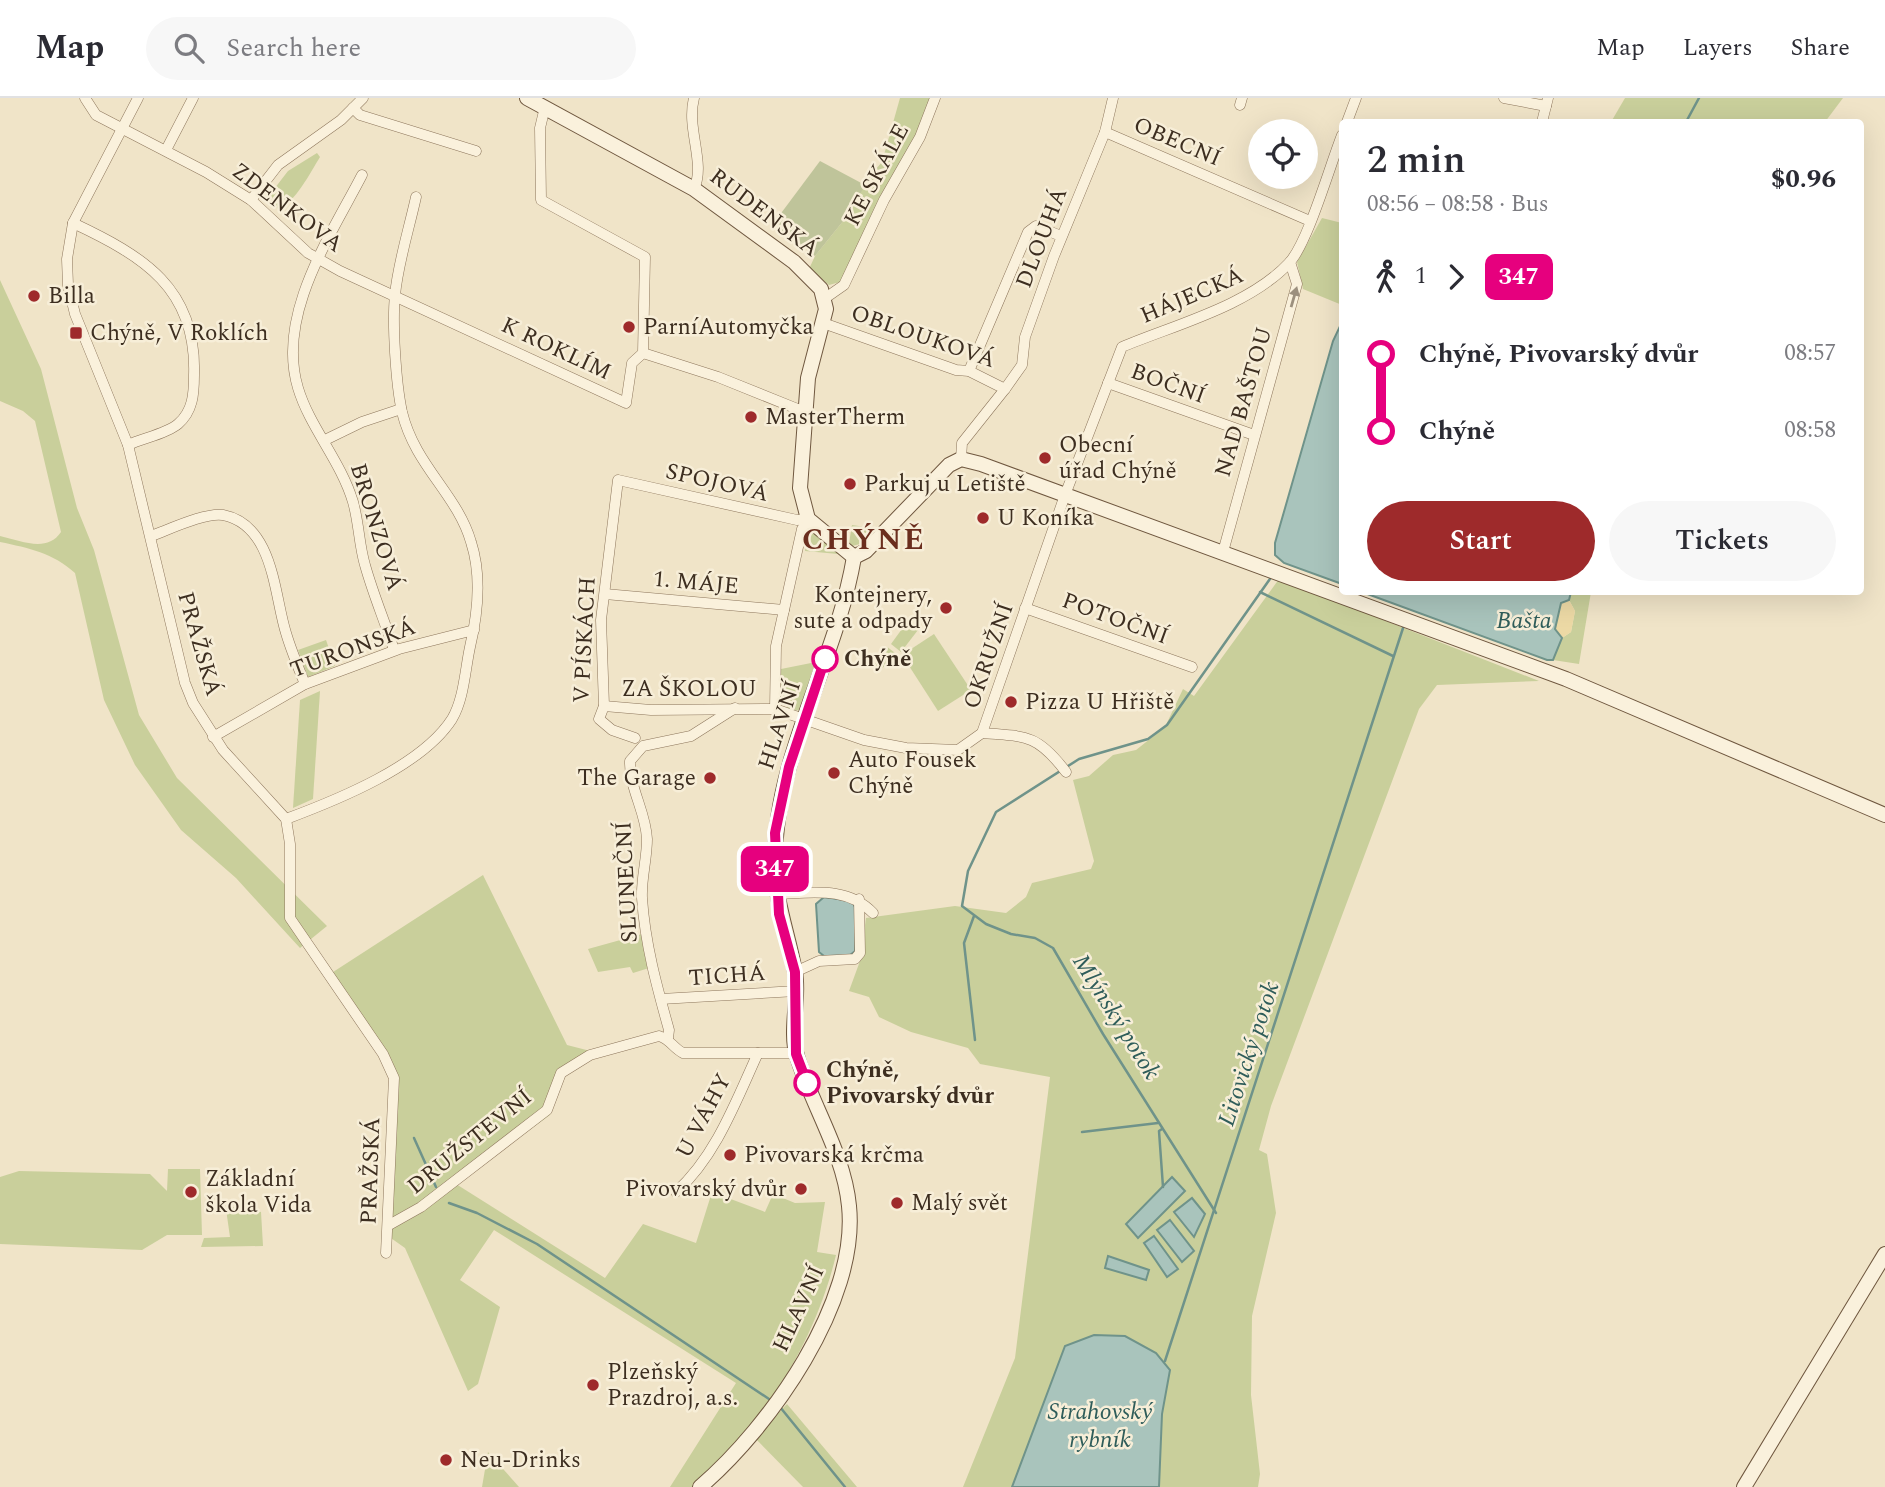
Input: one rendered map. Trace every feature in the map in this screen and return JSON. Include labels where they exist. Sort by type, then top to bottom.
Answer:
[{"type":"street","name":"ZDENKOVA","points":[[85,98],[92,112],[121,130],[166,150],[251,200],[289,237],[318,258],[470,331]]},
{"type":"street","name":"PRAŽSKÁ","points":[[138,98],[73,223],[67,259],[68,285],[75,314],[128,445],[185,682],[214,737],[233,763],[286,819],[290,844],[290,918],[383,1054],[394,1079],[386,1253]]},
{"type":"street","points":[[166,150],[193,98]]},
{"type":"street","points":[[251,200],[278,164],[311,144],[363,98]]},
{"type":"street","points":[[694,98],[690,122],[699,172],[694,188]]},
{"type":"street","name":"KE SKÁLE","points":[[824,299],[844,285],[884,200],[920,137],[935,98]]},
{"type":"street","name":"DLOUHÁ","points":[[1005,389],[1022,365],[1026,337],[1061,236],[1105,132],[1113,98]]},
{"type":"street","points":[[1348,119],[1356,98]]},
{"type":"street","points":[[1504,98],[1547,102],[1543,119]]},
{"type":"street","points":[[538,102],[541,200],[645,257],[643,353],[718,377],[805,412]]},
{"type":"street","name":"RUDENSKÁ","points":[[538,102],[694,188],[808,274],[824,299]]},
{"type":"street","points":[[353,108],[360,115],[394,127],[476,151]]},
{"type":"street","name":"OBECNÍ","points":[[1105,132],[1310,221]]},
{"type":"street","name":"HÁJECKÁ","points":[[1065,495],[1122,347],[1252,293],[1290,262],[1337,160]]},
{"type":"street","name":"BRONZOVÁ","points":[[362,175],[318,258],[297,319],[293,362],[298,389],[353,502],[365,564],[394,650]]},
{"type":"street","points":[[286,819],[343,794],[415,757],[452,718],[460,697],[474,630],[478,578],[471,541],[457,512],[411,444],[401,409],[395,295],[416,197]]},
{"type":"street","points":[[73,223],[139,258],[152,268],[178,301],[193,339],[194,397],[188,412],[176,426],[128,445]]},
{"type":"street","points":[[969,371],[1028,232],[1036,226],[1061,236]]},
{"type":"street","name":"NAD BAŠTOU","points":[[1223,552],[1297,284],[1290,262]]},
{"type":"street","points":[[824,299],[824,323],[808,378],[800,488],[808,519],[854,557],[866,551],[949,465],[961,459],[1339,594]]},
{"type":"street","name":"OBLOUKOVÁ","points":[[824,323],[956,370],[969,371],[1005,389],[962,443],[961,459]]},
{"type":"street","name":"K ROKLÍM","points":[[470,331],[626,403],[632,363],[643,353]]},
{"type":"street","name":"BOČNÍ","points":[[1108,383],[1254,435]]},
{"type":"street","points":[[325,440],[362,422],[401,409]]},
{"type":"street","name":"SPOJOVÁ","points":[[618,480],[797,520],[808,519]]},
{"type":"street","name":"V PÍSKÁCH","points":[[618,480],[601,620],[604,706],[599,719],[602,724],[635,738]]},
{"type":"street","name":"OKRUŽNÍ","points":[[807,719],[864,740],[906,748],[958,750],[982,733],[1065,495]]},
{"type":"street","points":[[151,536],[211,515],[224,515],[240,523],[258,540],[267,557],[285,632],[304,684]]},
{"type":"street","points":[[775,709],[776,646],[802,529],[808,519]]},
{"type":"street","name":"HLAVNÍ","points":[[700,1487],[773,1408],[816,1335],[845,1265],[850,1238],[848,1199],[831,1141],[796,1054],[795,972],[777,894],[775,833],[789,767],[807,719],[854,557]]},
{"type":"street","name":"1. MÁJE","points":[[605,594],[784,610]]},
{"type":"street","points":[[1341,595],[1566,679],[1885,815]]},
{"type":"street","name":"POTOČNÍ","points":[[1025,608],[1192,667]]},
{"type":"street","name":"TURONSKÁ","points":[[214,737],[304,684],[394,650],[474,630]]},
{"type":"street","name":"ZA ŠKOLOU","points":[[604,706],[651,710],[775,709],[807,719]]},
{"type":"street","name":"SLUNEČNÍ","points":[[668,1038],[669,1030],[646,939],[642,897],[647,839],[643,810],[630,773],[630,761],[643,746],[691,736],[735,708]]},
{"type":"street","points":[[982,733],[1015,736],[1046,746],[1066,772]]},
{"type":"street","points":[[777,894],[833,892],[859,899],[873,913]]},
{"type":"street","points":[[795,972],[818,961],[855,959],[860,953],[859,899]]},
{"type":"street","name":"TICHÁ","points":[[661,999],[796,991]]},
{"type":"street","name":"DRUŽSTEVNÍ","points":[[388,1225],[421,1207],[547,1110],[561,1073],[590,1055],[659,1035],[668,1038]]},
{"type":"street","points":[[668,1038],[676,1049],[683,1053],[796,1054]]},
{"type":"street","name":"U VÁHY","points":[[676,1192],[696,1172],[727,1120],[758,1053]]},
{"type":"street","points":[[1744,1487],[1885,1254]]},
{"type":"green space","points":[[900,98],[931,98],[916,138],[840,282],[829,285],[809,269],[815,256],[848,215],[864,183],[882,162]]},
{"type":"green space","points":[[1625,98],[1843,98],[1827,119],[1613,119]]},
{"type":"green space","points":[[317,153],[320,157],[302,187],[290,201],[278,209],[268,197],[288,171]]},
{"type":"green space","points":[[820,161],[865,185],[848,215],[815,256],[773,224]]},
{"type":"green space","points":[[1322,218],[1339,222],[1339,304],[1303,289],[1297,262]]},
{"type":"green space","points":[[0,280],[41,369],[77,508],[94,550],[139,715],[177,778],[327,926],[300,948],[236,878],[181,830],[135,765],[104,700],[75,573],[49,556],[0,542],[0,536],[41,544],[49,542],[61,532],[35,421],[23,411],[0,401]]},
{"type":"green space","points":[[852,525],[872,528],[868,542],[852,546],[849,543]]},
{"type":"green space","points":[[808,527],[847,560],[838,554],[805,551],[807,537],[804,534]]},
{"type":"green space","points":[[1279,579],[1539,681],[1437,685],[1419,709],[1271,1106],[1259,1150],[1267,1154],[1276,1213],[1252,1316],[1251,1395],[1260,1474],[1258,1487],[1159,1487],[1162,1414],[1170,1369],[1132,1341],[1111,1335],[1065,1346],[1012,1487],[963,1487],[1015,1358],[1050,1077],[980,1064],[968,1048],[911,1032],[879,1017],[869,997],[849,991],[860,961],[866,918],[955,906],[1006,913],[1026,897],[1032,883],[1091,869],[1094,861],[1073,780],[1089,776],[1113,755],[1136,750],[1165,727],[1183,689],[1194,696]],"holes":[[[1185,1190],[1139,1238],[1126,1225]],[[1153,1236],[1178,1268],[1167,1277],[1144,1243]]]},
{"type":"green space","points":[[1570,595],[1590,595],[1579,664],[1553,660],[1562,638],[1571,632],[1575,611],[1569,600]]},
{"type":"green space","points":[[907,622],[918,630],[901,652],[891,644]]},
{"type":"green space","points":[[934,634],[971,690],[938,711],[902,655]]},
{"type":"green space","points":[[326,640],[335,666],[308,677],[298,650]]},
{"type":"green space","points":[[886,646],[899,656],[878,671],[873,668]]},
{"type":"green space","points":[[816,662],[803,711],[788,709],[780,690],[781,669]]},
{"type":"green space","points":[[320,691],[313,799],[293,808],[300,700]]},
{"type":"green space","points":[[483,875],[567,1045],[602,1054],[563,1074],[550,1115],[456,1184],[605,1278],[643,1224],[696,1243],[712,1192],[765,1212],[773,1194],[795,1203],[825,1202],[817,1252],[836,1255],[827,1288],[800,1351],[782,1382],[742,1438],[693,1487],[670,1487],[736,1383],[494,1230],[460,1280],[500,1307],[478,1384],[468,1391],[405,1248],[388,1236],[394,1078],[330,974]]},
{"type":"green space","points":[[642,934],[649,968],[633,973],[630,967],[598,972],[588,949]]},
{"type":"green space","points":[[168,1169],[200,1169],[202,1235],[167,1235],[142,1250],[0,1244],[0,1177],[19,1171],[150,1174],[167,1191]]},
{"type":"green space","points":[[238,1206],[261,1212],[263,1246],[201,1247],[204,1238],[230,1237],[226,1209]]},
{"type":"green space","points":[[787,1404],[857,1487],[803,1487],[754,1437]]},
{"type":"green space","points":[[488,1452],[519,1487],[482,1487]]},
{"type":"sand","points":[[1569,600],[1575,611],[1571,632],[1562,638],[1554,629],[1561,603]]},
{"type":"water","points":[[1339,328],[1339,583],[1284,563],[1275,555],[1275,543],[1333,341]]},
{"type":"water","name":"Bašta","points":[[1370,595],[1570,595],[1569,600],[1561,603],[1555,629],[1562,638],[1553,660]]},
{"type":"water","points":[[824,897],[852,901],[855,907],[855,951],[849,956],[824,956],[819,952],[816,904]]},
{"type":"water","points":[[1172,1177],[1185,1191],[1138,1238],[1126,1224]]},
{"type":"water","points":[[1192,1198],[1205,1214],[1194,1237],[1174,1212]]},
{"type":"water","points":[[1170,1220],[1194,1251],[1182,1262],[1157,1230]]},
{"type":"water","points":[[1154,1236],[1178,1269],[1167,1277],[1144,1243]]},
{"type":"water","points":[[1108,1256],[1149,1270],[1146,1280],[1105,1268]]},
{"type":"water","name":"Strahovský rybník","points":[[1094,1335],[1125,1336],[1156,1353],[1170,1370],[1162,1414],[1159,1487],[1012,1487],[1065,1346]]},
{"type":"waterway","name":"Litovický potok","points":[[1688,119],[1699,98]]},
{"type":"waterway","name":"Mlýnský potok","points":[[1216,1213],[1103,1034],[1053,948],[1035,938],[1011,934],[986,924],[962,906],[968,871],[996,812],[1079,759],[1148,739],[1167,725],[1272,576]]},
{"type":"waterway","points":[[1260,592],[1393,656]]},
{"type":"waterway","name":"Litovický potok","points":[[1165,1361],[1404,625]]},
{"type":"waterway","points":[[974,916],[964,943],[975,1040]]},
{"type":"waterway","points":[[1082,1132],[1158,1123]]},
{"type":"waterway","points":[[1162,1129],[1159,1131],[1163,1187]]},
{"type":"waterway","points":[[414,1138],[436,1187]]},
{"type":"waterway","points":[[449,1203],[477,1213],[537,1244],[769,1399]]},
{"type":"waterway","points":[[780,1407],[845,1487]]},
{"type":"bus line","name":"347","points":[[807,1083],[796,1054],[795,972],[779,914],[775,833],[789,767],[825,659]]},
{"type":"place","name":"Billa","points":[[34,296]]},
{"type":"place","name":"ParníAutomyčka","points":[[629,327]]},
{"type":"place","name":"Chýně, V Roklích","points":[[76,333]]},
{"type":"place","name":"MasterTherm","points":[[751,417]]},
{"type":"place","name":"Obecní úřad Chýně","points":[[1045,458]]},
{"type":"place","name":"Parkuj u Letiště","points":[[850,484]]},
{"type":"place","name":"U Koníka","points":[[983,518]]},
{"type":"place","name":"Kontejnery, sute a odpady","points":[[946,608]]},
{"type":"place","name":"Chýně","points":[[825,659]]},
{"type":"place","name":"Pizza U Hřiště","points":[[1011,702]]},
{"type":"place","name":"Auto Fousek Chýně","points":[[834,773]]},
{"type":"place","name":"The Garage","points":[[710,778]]},
{"type":"place","name":"Chýně, Pivovarský dvůr","points":[[807,1083]]},
{"type":"place","name":"Pivovarská krčma","points":[[730,1155]]},
{"type":"place","name":"Pivovarský dvůr","points":[[801,1189]]},
{"type":"place","name":"Základní škola Vida","points":[[191,1192]]},
{"type":"place","name":"Malý svět","points":[[897,1203]]},
{"type":"place","name":"Plzeňský Prazdroj, a.s.","points":[[593,1385]]},
{"type":"place","name":"Neu-Drinks","points":[[446,1460]]},
{"type":"district","name":"CHÝNĚ","points":[[864,540]]}]
